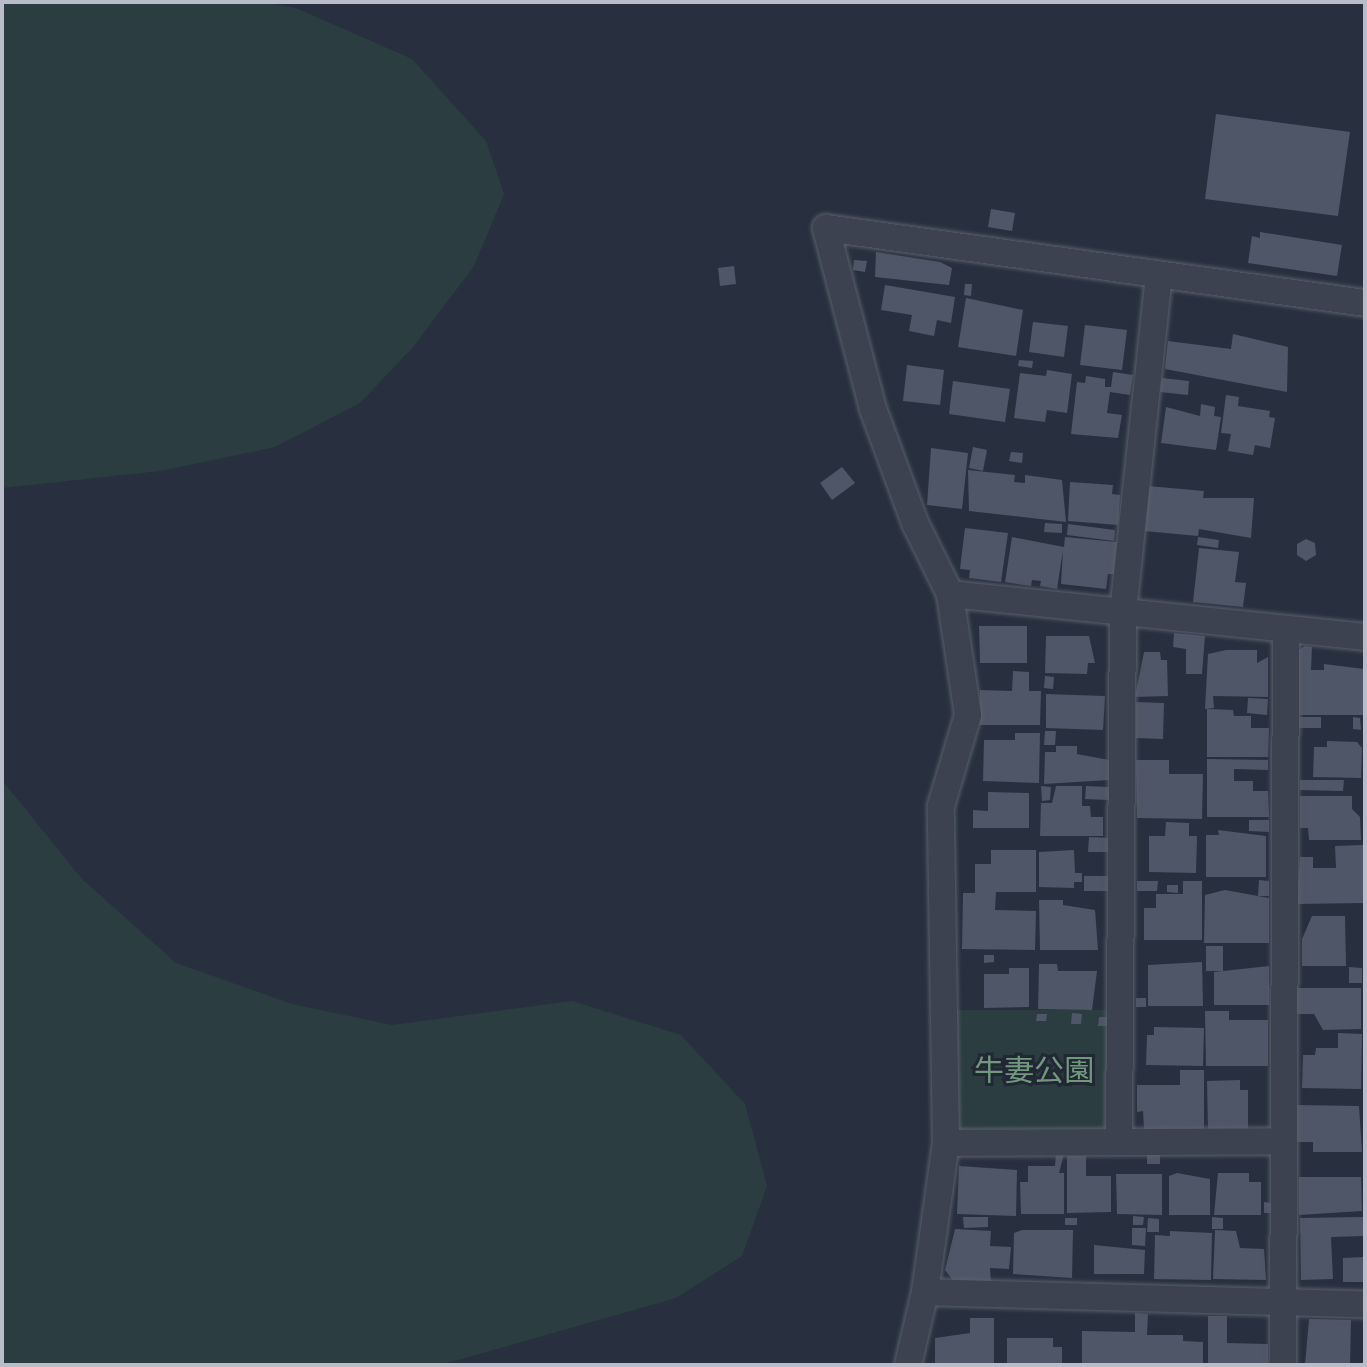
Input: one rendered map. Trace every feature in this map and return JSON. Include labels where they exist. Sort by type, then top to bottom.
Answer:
[{"type":"street","points":[[908,1365],[925,1292],[946,1143],[941,806],[968,715],[950,594],[915,523],[873,409],[826,228],[1365,303]]},
{"type":"street","points":[[1119,1140],[1123,612],[1159,276]]},
{"type":"street","points":[[950,594],[1286,633],[1365,637]]},
{"type":"street","points":[[1283,1365],[1281,1141],[1286,633]]},
{"type":"street","points":[[946,1143],[1281,1141]]},
{"type":"street","points":[[925,1292],[1365,1304]]},
{"type":"green space","points":[[2,2],[265,2],[296,8],[412,59],[486,141],[504,194],[474,266],[413,347],[360,403],[275,447],[160,471],[2,488]]},
{"type":"green space","points":[[2,780],[81,878],[176,963],[292,1004],[392,1025],[572,1001],[681,1035],[745,1104],[767,1186],[742,1256],[676,1298],[440,1365],[2,1365]]},
{"type":"green space","name":"牛妻公園","points":[[955,1010],[1113,1010],[1114,1134],[956,1135]]},
{"type":"building","points":[[1216,114],[1350,132],[1338,216],[1205,199]]},
{"type":"building","points":[[991,209],[1015,213],[1012,231],[988,227]]},
{"type":"building","points":[[1260,232],[1342,245],[1337,276],[1248,263],[1252,236],[1260,238]]},
{"type":"building","points":[[876,252],[940,262],[952,268],[949,285],[875,277]]},
{"type":"building","points":[[854,260],[867,261],[865,272],[853,270]]},
{"type":"building","points":[[734,266],[736,284],[720,286],[718,268]]},
{"type":"building","points":[[965,284],[972,284],[971,296],[964,295]]},
{"type":"building","points":[[885,285],[955,297],[951,323],[937,320],[934,336],[909,331],[912,315],[881,310]]},
{"type":"building","points":[[966,298],[1023,310],[1016,356],[958,347]]},
{"type":"building","points":[[1033,322],[1068,326],[1064,357],[1029,352]]},
{"type":"building","points":[[1085,325],[1127,330],[1122,370],[1080,365]]},
{"type":"building","points":[[1233,334],[1288,347],[1287,392],[1165,369],[1168,341],[1231,349]]},
{"type":"building","points":[[1019,360],[1033,361],[1032,368],[1018,366]]},
{"type":"building","points":[[907,365],[944,370],[940,405],[903,401]]},
{"type":"building","points":[[1047,370],[1072,374],[1067,413],[1047,410],[1045,422],[1014,418],[1020,373],[1046,376]]},
{"type":"building","points":[[1113,372],[1133,375],[1130,395],[1110,392],[1107,413],[1122,415],[1118,438],[1071,434],[1077,382],[1085,383],[1086,376],[1105,379],[1105,387],[1111,387]]},
{"type":"building","points":[[1162,378],[1189,381],[1188,395],[1160,392]]},
{"type":"building","points":[[953,381],[1010,389],[1005,422],[949,414]]},
{"type":"building","points":[[1226,395],[1239,397],[1238,406],[1270,411],[1269,417],[1275,418],[1270,448],[1255,445],[1253,455],[1228,451],[1231,434],[1221,433]]},
{"type":"building","points":[[1201,404],[1215,407],[1214,416],[1221,417],[1216,450],[1161,443],[1166,407],[1200,416]]},
{"type":"building","points":[[973,447],[987,450],[983,471],[969,468]]},
{"type":"building","points":[[931,448],[968,453],[962,509],[927,505]]},
{"type":"building","points":[[1011,452],[1023,453],[1022,463],[1009,461]]},
{"type":"building","points":[[842,467],[855,483],[832,500],[820,483]]},
{"type":"building","points":[[968,470],[1015,475],[1014,482],[1025,483],[1025,475],[1062,480],[1066,522],[969,511]]},
{"type":"building","points":[[1070,482],[1113,485],[1112,494],[1120,495],[1118,525],[1068,521]]},
{"type":"building","points":[[1148,486],[1204,491],[1203,498],[1254,498],[1251,538],[1199,529],[1198,536],[1144,531]]},
{"type":"building","points":[[1045,523],[1062,524],[1062,533],[1044,532]]},
{"type":"building","points":[[1068,524],[1115,530],[1114,541],[1067,535]]},
{"type":"building","points":[[965,528],[1008,533],[1001,582],[969,578],[970,570],[960,569]]},
{"type":"building","points":[[1012,537],[1064,547],[1065,537],[1117,542],[1114,574],[1108,574],[1106,589],[1061,584],[1063,550],[1057,589],[1040,586],[1041,581],[1032,580],[1031,586],[1005,582]]},
{"type":"building","points":[[1198,537],[1219,540],[1218,548],[1197,545]]},
{"type":"building","points":[[1306,539],[1315,543],[1316,555],[1306,561],[1297,555],[1297,544]]},
{"type":"building","points":[[1199,548],[1239,552],[1235,582],[1246,583],[1243,607],[1193,602]]},
{"type":"building","points":[[979,626],[1027,626],[1027,663],[980,663]]},
{"type":"building","points":[[1174,633],[1205,636],[1202,674],[1186,674],[1186,649],[1173,647]]},
{"type":"building","points":[[1046,636],[1089,636],[1095,663],[1088,663],[1087,674],[1045,673]]},
{"type":"building","points":[[1305,646],[1312,647],[1311,670],[1324,670],[1324,664],[1364,669],[1363,715],[1296,715],[1296,652]]},
{"type":"building","points":[[1226,650],[1257,650],[1257,663],[1268,657],[1268,697],[1213,696],[1214,708],[1205,709],[1208,654]]},
{"type":"building","points":[[1144,652],[1160,652],[1161,660],[1167,660],[1168,696],[1135,697]]},
{"type":"building","points":[[1013,671],[1029,672],[1029,691],[1041,691],[1040,725],[980,725],[980,690],[1012,691]]},
{"type":"building","points":[[1045,676],[1054,677],[1053,689],[1044,688]]},
{"type":"building","points":[[1046,694],[1105,696],[1103,730],[1046,728]]},
{"type":"building","points":[[1248,698],[1268,699],[1267,715],[1247,713]]},
{"type":"building","points":[[1136,702],[1164,703],[1163,739],[1136,738]]},
{"type":"building","points":[[1207,709],[1233,710],[1234,716],[1251,716],[1251,728],[1269,728],[1268,757],[1207,757]]},
{"type":"building","points":[[1298,717],[1321,717],[1321,728],[1298,728]]},
{"type":"building","points":[[1353,717],[1360,718],[1361,730],[1353,729]]},
{"type":"building","points":[[1045,731],[1056,731],[1055,745],[1044,745]]},
{"type":"building","points":[[1015,733],[1040,733],[1039,783],[983,781],[984,740],[1015,740]]},
{"type":"building","points":[[1327,741],[1357,742],[1362,748],[1361,778],[1313,777],[1314,747],[1327,747]]},
{"type":"building","points":[[1056,746],[1077,746],[1077,754],[1109,760],[1109,780],[1044,784],[1045,752],[1056,752]]},
{"type":"building","points":[[1207,759],[1268,760],[1268,770],[1234,769],[1234,781],[1253,781],[1253,791],[1268,791],[1269,817],[1207,817]]},
{"type":"building","points":[[1136,760],[1169,760],[1169,774],[1203,774],[1202,819],[1137,818]]},
{"type":"building","points":[[1300,780],[1344,780],[1343,791],[1300,790]]},
{"type":"building","points":[[1041,786],[1051,787],[1050,800],[1042,801]]},
{"type":"building","points":[[1056,786],[1082,786],[1082,806],[1090,806],[1091,817],[1103,817],[1103,836],[1040,836],[1041,803],[1052,803]]},
{"type":"building","points":[[1086,786],[1109,787],[1109,800],[1085,799]]},
{"type":"building","points":[[988,792],[1029,793],[1029,828],[973,828],[973,810],[988,811]]},
{"type":"building","points":[[1300,796],[1352,796],[1352,809],[1360,817],[1361,840],[1309,840],[1308,828],[1300,828]]},
{"type":"building","points":[[1249,820],[1269,820],[1269,832],[1249,831]]},
{"type":"building","points":[[1166,822],[1189,823],[1189,836],[1197,836],[1196,873],[1149,872],[1149,836],[1165,836]]},
{"type":"building","points":[[1218,830],[1266,836],[1266,877],[1206,877],[1206,835],[1219,835]]},
{"type":"building","points":[[1089,837],[1110,838],[1109,852],[1088,852]]},
{"type":"building","points":[[1363,845],[1364,903],[1297,904],[1300,857],[1313,857],[1313,868],[1336,868],[1335,846]]},
{"type":"building","points":[[991,850],[1036,850],[1036,892],[996,892],[995,910],[1036,911],[1035,950],[962,949],[963,893],[975,893],[975,864],[991,864]]},
{"type":"building","points":[[1074,850],[1075,873],[1082,873],[1082,882],[1074,882],[1074,888],[1039,887],[1039,852]]},
{"type":"building","points":[[1084,876],[1109,876],[1110,891],[1084,891]]},
{"type":"building","points":[[1259,880],[1269,881],[1269,896],[1258,896]]},
{"type":"building","points":[[1137,881],[1158,881],[1157,891],[1137,891]]},
{"type":"building","points":[[1183,881],[1202,881],[1202,940],[1144,940],[1144,908],[1156,908],[1156,894],[1183,894]]},
{"type":"building","points":[[1167,885],[1178,885],[1178,893],[1167,892]]},
{"type":"building","points":[[1225,890],[1269,898],[1269,943],[1204,943],[1205,895]]},
{"type":"building","points":[[1039,900],[1063,900],[1063,905],[1095,910],[1098,950],[1040,950]]},
{"type":"building","points":[[1312,916],[1345,916],[1346,966],[1302,966],[1302,939]]},
{"type":"building","points":[[1206,946],[1223,946],[1223,971],[1206,971]]},
{"type":"building","points":[[984,955],[994,955],[994,962],[984,963]]},
{"type":"building","points":[[1202,962],[1203,1006],[1148,1006],[1148,965]]},
{"type":"building","points":[[1039,964],[1057,964],[1058,971],[1097,971],[1092,1010],[1038,1009]]},
{"type":"building","points":[[1269,966],[1269,1005],[1214,1005],[1214,972]]},
{"type":"building","points":[[1349,967],[1362,968],[1362,983],[1349,983]]},
{"type":"building","points":[[1009,968],[1029,968],[1029,1007],[984,1008],[984,974],[1009,974]]},
{"type":"building","points":[[1297,988],[1361,988],[1361,1029],[1323,1030],[1314,1014],[1297,1014]]},
{"type":"building","points":[[1136,998],[1146,998],[1146,1007],[1136,1007]]},
{"type":"building","points":[[1205,1011],[1229,1011],[1229,1020],[1268,1020],[1268,1066],[1206,1066]]},
{"type":"building","points":[[1072,1013],[1082,1014],[1081,1024],[1071,1024]]},
{"type":"building","points":[[1037,1014],[1047,1014],[1046,1021],[1036,1021]]},
{"type":"building","points":[[1099,1017],[1107,1017],[1107,1026],[1098,1026]]},
{"type":"building","points":[[1154,1027],[1204,1028],[1203,1066],[1146,1065],[1147,1035],[1154,1035]]},
{"type":"building","points":[[1338,1033],[1362,1034],[1361,1089],[1302,1088],[1303,1055],[1315,1055],[1316,1048],[1338,1048]]},
{"type":"building","points":[[1180,1070],[1204,1070],[1204,1129],[1144,1129],[1143,1111],[1137,1112],[1137,1085],[1180,1085]]},
{"type":"building","points":[[1240,1080],[1240,1090],[1248,1090],[1248,1129],[1208,1130],[1207,1081]]},
{"type":"building","points":[[1296,1105],[1359,1106],[1362,1152],[1313,1152],[1313,1142],[1295,1142]]},
{"type":"building","points":[[1056,1154],[1064,1154],[1059,1173],[1064,1173],[1064,1214],[1021,1214],[1020,1182],[1028,1182],[1028,1166],[1055,1166]]},
{"type":"building","points":[[1147,1155],[1160,1155],[1160,1164],[1147,1164]]},
{"type":"building","points":[[1067,1156],[1086,1156],[1086,1176],[1111,1176],[1111,1212],[1067,1213]]},
{"type":"building","points":[[959,1166],[1017,1170],[1016,1216],[957,1214]]},
{"type":"building","points":[[1177,1173],[1210,1179],[1210,1215],[1169,1215],[1169,1176]]},
{"type":"building","points":[[1218,1173],[1249,1173],[1249,1182],[1261,1182],[1261,1215],[1214,1215]]},
{"type":"building","points":[[1116,1174],[1162,1174],[1162,1215],[1117,1214]]},
{"type":"building","points":[[1299,1177],[1361,1177],[1362,1211],[1299,1215]]},
{"type":"building","points":[[1264,1202],[1271,1203],[1271,1213],[1264,1213]]},
{"type":"building","points":[[1133,1216],[1144,1217],[1143,1225],[1133,1225]]},
{"type":"building","points":[[963,1217],[988,1217],[988,1227],[964,1228]]},
{"type":"building","points":[[1212,1217],[1223,1218],[1223,1229],[1212,1229]]},
{"type":"building","points":[[1364,1217],[1365,1236],[1331,1237],[1333,1279],[1301,1280],[1300,1218]]},
{"type":"building","points":[[1065,1218],[1077,1218],[1077,1225],[1065,1225]]},
{"type":"building","points":[[1148,1218],[1159,1219],[1159,1232],[1147,1232]]},
{"type":"building","points":[[1132,1228],[1146,1228],[1145,1246],[1132,1245]]},
{"type":"building","points":[[955,1229],[991,1231],[990,1246],[1011,1247],[1009,1269],[990,1268],[991,1283],[955,1283],[945,1270]]},
{"type":"building","points":[[1022,1230],[1073,1230],[1072,1278],[1013,1274],[1014,1233]]},
{"type":"building","points":[[1215,1230],[1236,1231],[1240,1248],[1264,1249],[1266,1280],[1213,1279]]},
{"type":"building","points":[[1170,1231],[1212,1233],[1211,1280],[1154,1279],[1155,1235],[1170,1236]]},
{"type":"building","points":[[1094,1245],[1145,1250],[1144,1274],[1094,1274]]},
{"type":"building","points":[[1364,1257],[1365,1282],[1343,1282],[1343,1258]]},
{"type":"building","points":[[1135,1313],[1148,1314],[1147,1335],[1183,1335],[1183,1341],[1203,1342],[1203,1365],[1082,1365],[1082,1331],[1135,1332]]},
{"type":"building","points":[[1208,1316],[1227,1316],[1227,1343],[1268,1344],[1268,1365],[1208,1365]]},
{"type":"building","points":[[970,1318],[994,1318],[994,1365],[935,1365],[935,1338],[970,1333]]},
{"type":"building","points":[[1309,1319],[1351,1320],[1350,1365],[1305,1365]]},
{"type":"building","points":[[1007,1338],[1053,1338],[1053,1347],[1062,1347],[1062,1365],[1007,1365]]}]
